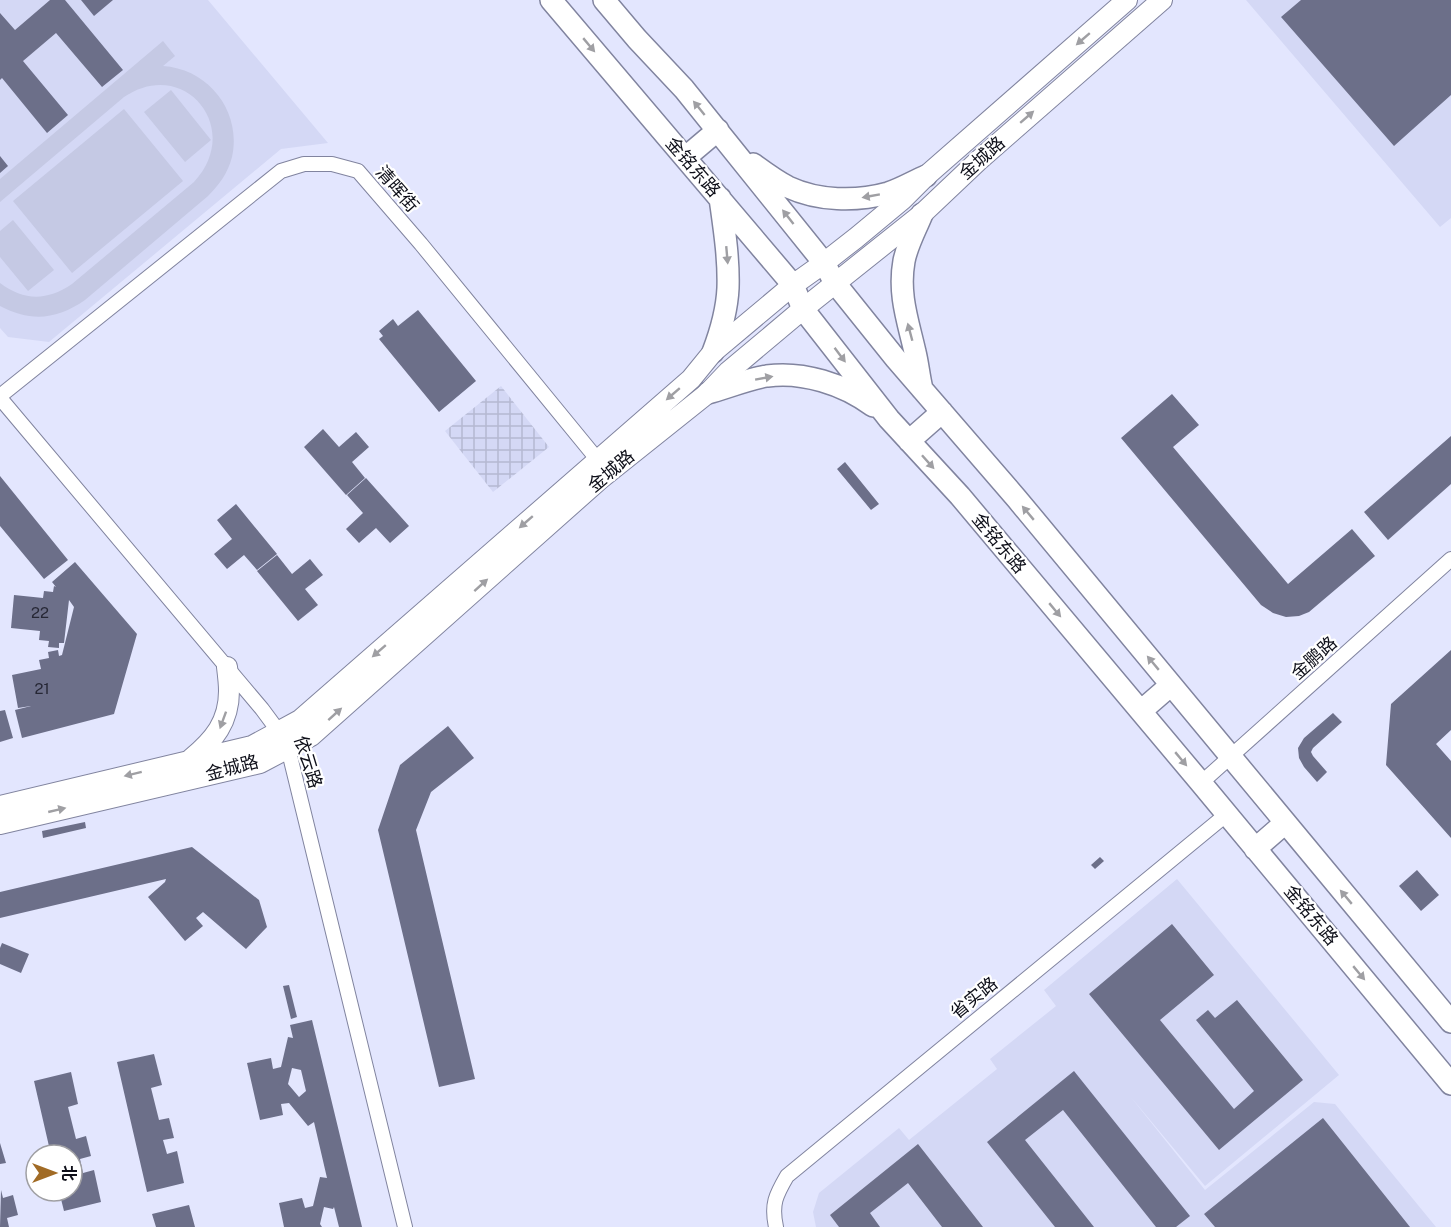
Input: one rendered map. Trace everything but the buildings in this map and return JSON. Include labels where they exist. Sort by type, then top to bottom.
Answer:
[{"type":"main road","name":"金铭东路","points":[[551,0],[793,285],[803,309],[889,419],[960,496],[1451,1084]]},
{"type":"main road","points":[[604,0],[718,130],[824,263],[835,283],[922,389],[1017,499],[1451,1022]]},
{"type":"main road","points":[[686,157],[718,130]]},
{"type":"main road","points":[[737,153],[787,187],[828,198],[855,198],[888,193],[926,176]]},
{"type":"main road","points":[[713,352],[726,310],[728,288],[720,197]]},
{"type":"main road","points":[[922,214],[904,261],[902,285],[905,316],[915,351],[922,389]]},
{"type":"main road","points":[[708,393],[766,376],[792,376],[818,380],[845,389],[864,399],[889,419]]},
{"type":"main road","points":[[909,441],[942,412]]},
{"type":"main road","points":[[1141,711],[1171,685]]},
{"type":"main road","points":[[1256,849],[1285,823]]},
{"type":"street","name":"金城路","points":[[0,824],[260,763],[284,740],[300,720],[691,378],[713,352],[793,285],[903,199],[926,176],[1127,0]]},
{"type":"street","name":"金城路","points":[[0,806],[252,746],[310,736],[599,480],[708,393],[728,372],[803,309],[922,214],[978,161],[1162,0]]},
{"type":"street","name":"清晖街","points":[[0,397],[281,171],[304,164],[332,164],[358,171],[421,244],[597,459]]},
{"type":"street","name":"依云路","points":[[0,397],[227,667],[284,740],[405,1227]]},
{"type":"street","name":"金鹏路","points":[[1201,783],[1451,560]]},
{"type":"street","points":[[189,761],[208,745],[218,732],[225,716],[229,691],[227,667]]},
{"type":"street","name":"省实路","points":[[776,1227],[774,1216],[776,1195],[787,1176],[1227,814]]},
{"type":"shaded area","points":[[0,0],[208,0],[328,143],[281,149],[49,342],[8,337],[0,328]]},
{"type":"shaded area","points":[[1246,0],[1451,0],[1451,218],[1440,227]]},
{"type":"shaded area","points":[[163,41],[175,56],[163,66],[195,75],[208,84],[227,109],[234,140],[232,157],[223,178],[208,196],[74,307],[54,315],[33,316],[22,315],[0,306],[0,283],[18,293],[36,297],[54,294],[72,284],[194,182],[208,161],[213,140],[210,121],[200,104],[186,92],[167,85],[146,87],[124,97],[0,202],[0,179]]},
{"type":"shaded area","points":[[171,90],[211,140],[185,162],[144,112]]},
{"type":"shaded area","points":[[124,109],[183,181],[72,273],[13,201]]},
{"type":"shaded area","points":[[13,220],[54,270],[28,291],[0,257],[0,231]]},
{"type":"shaded area","points":[[501,386],[549,447],[493,492],[445,431]]},
{"type":"shaded area","points":[[1177,879],[1339,1075],[1205,1186],[1130,1096],[1205,1190],[1314,1102],[1335,1104],[1436,1227],[816,1227],[813,1212],[819,1193],[899,1128],[909,1140],[997,1069],[990,1059],[1056,1006],[1044,990]]}]
